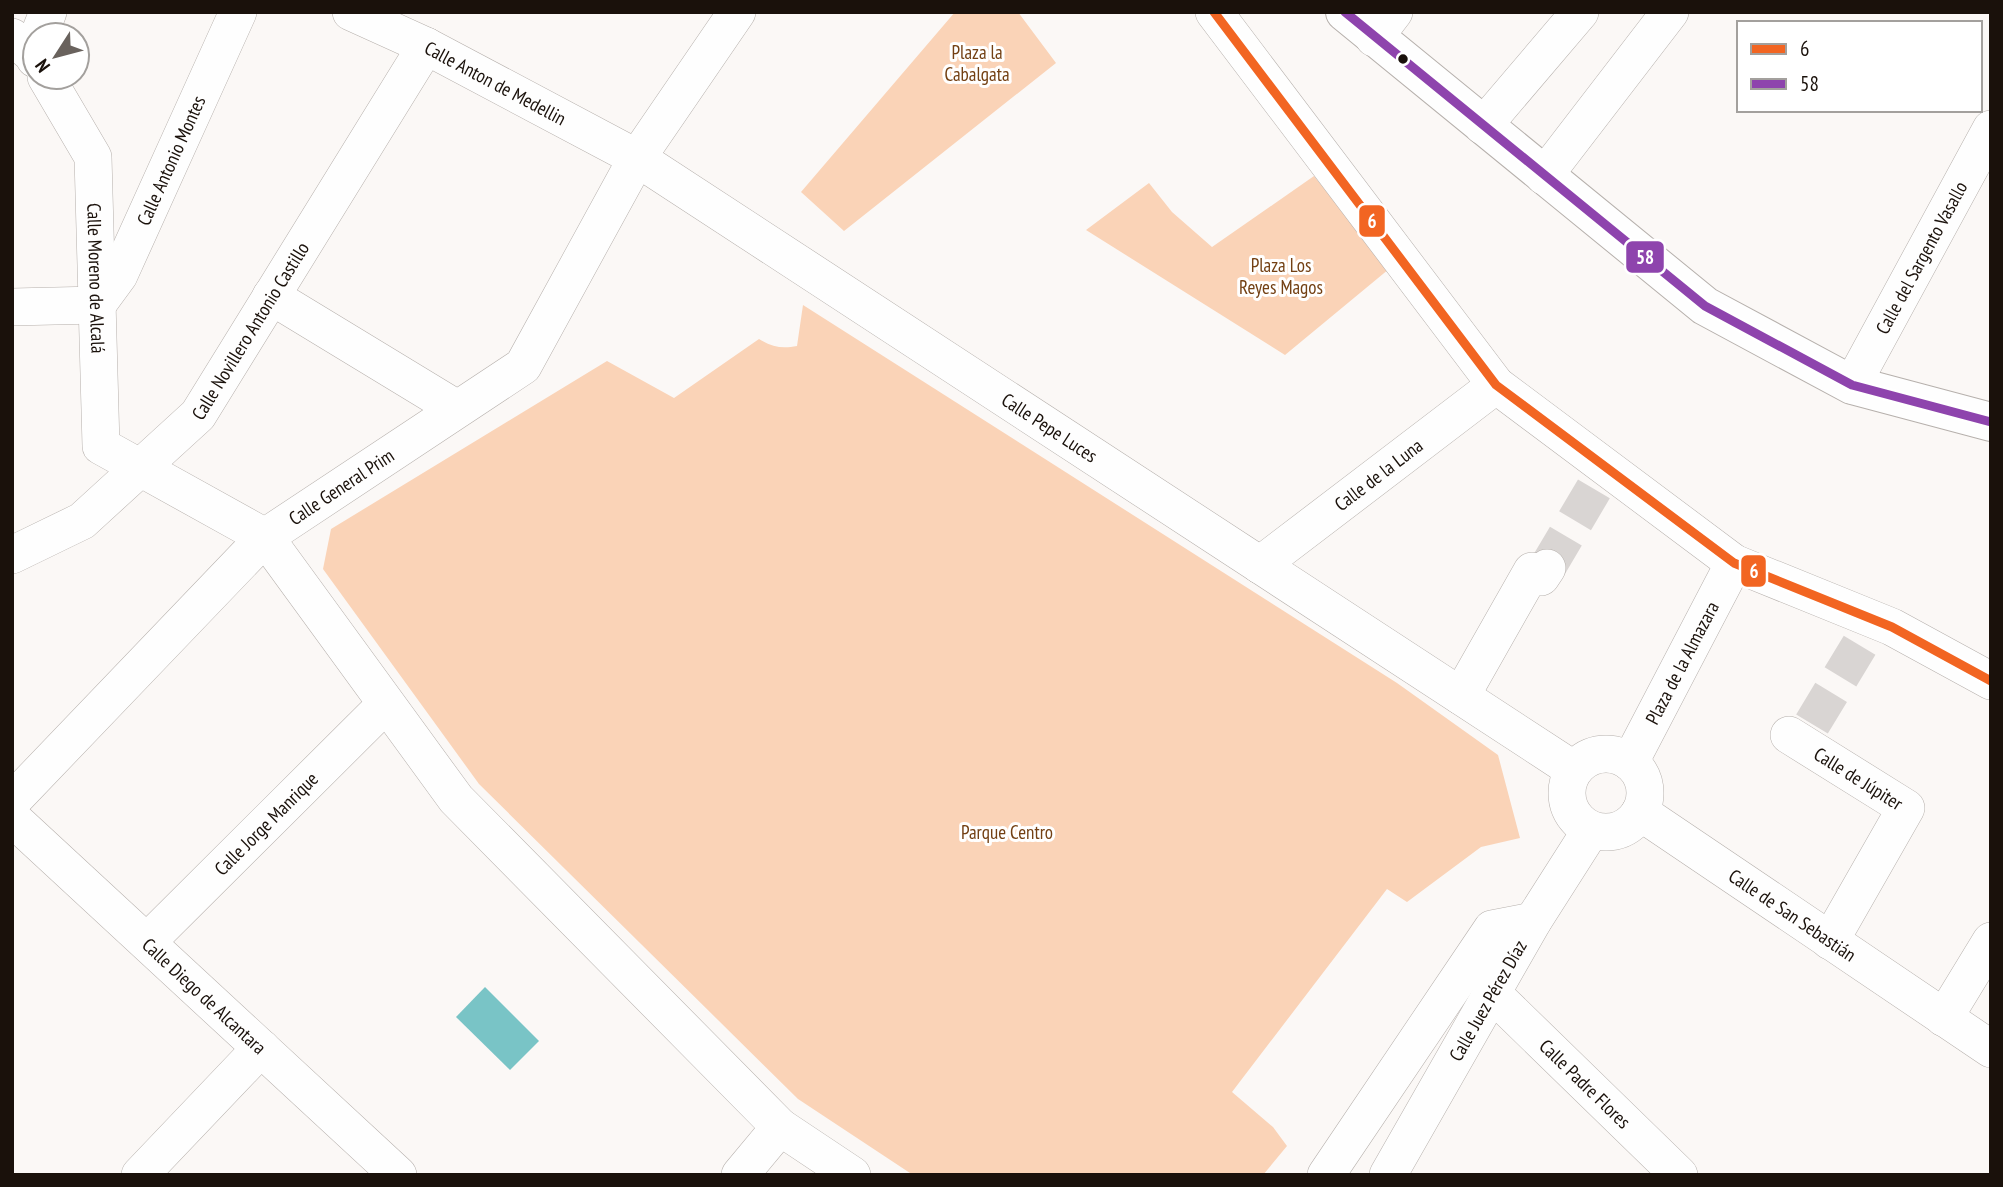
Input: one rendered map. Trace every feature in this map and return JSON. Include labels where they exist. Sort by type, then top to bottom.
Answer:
[{"type":"main road","points":[[1345,12],[1384,25],[1483,126],[1705,306],[1852,385],[1991,422]]},
{"type":"street","name":"Calle Antonio Montes","points":[[97,305],[119,275],[238,12]]},
{"type":"street","name":"Calle Anton de Medellin","points":[[351,12],[426,46],[637,158]]},
{"type":"street","name":"Calle General Prim","points":[[12,801],[265,537],[523,366],[637,158],[737,12]]},
{"type":"street","points":[[1214,12],[1496,385],[1603,475],[1734,564],[1869,629],[1892,627],[1991,681]]},
{"type":"street","points":[[1483,126],[1580,12]]},
{"type":"street","points":[[1544,176],[1670,12]]},
{"type":"street","name":"Calle Novillero Antonio Castillo","points":[[12,555],[82,521],[198,415],[426,46]]},
{"type":"street","name":"Calle Moreno de Alcalá","points":[[56,91],[93,156],[101,446],[141,469]]},
{"type":"street","name":"Calle del Sargento Vasallo","points":[[1852,385],[1991,129]]},
{"type":"street","name":"Calle Pepe Luces","points":[[637,158],[1574,770]]},
{"type":"street","points":[[271,296],[457,409]]},
{"type":"street","points":[[12,307],[97,305]]},
{"type":"street","name":"Calle de la Luna","points":[[1260,565],[1496,385]]},
{"type":"street","points":[[141,469],[265,537],[456,799],[780,1128],[852,1175]]},
{"type":"street","name":"Plaza de la Almazara","points":[[1630,762],[1734,564]]},
{"type":"street","points":[[1461,696],[1540,570]]},
{"type":"street","name":"Calle Jorge Manrique","points":[[147,943],[386,704]]},
{"type":"street","name":"Calle de Júpiter","points":[[1801,734],[1906,808],[1830,941]]},
{"type":"street","points":[[1600,755],[1614,755],[1630,762],[1640,774],[1645,789],[1640,812],[1629,825],[1604,833],[1591,830],[1579,822],[1570,809],[1567,786],[1574,770],[1585,760],[1600,755]]},
{"type":"street","name":"Calle de San Sebastián","points":[[1640,812],[1991,1049]]},
{"type":"street","name":"Calle Diego de Alcantara","points":[[12,818],[398,1175]]},
{"type":"street","name":"Calle Juez Pérez Díaz","points":[[1388,1175],[1533,921],[1591,830]]},
{"type":"street","points":[[1326,1175],[1492,929],[1533,921]]},
{"type":"street","points":[[1944,1018],[1991,941]]},
{"type":"street","name":"Calle Padre Flores","points":[[1492,993],[1679,1175]]},
{"type":"street","points":[[140,1175],[261,1048]]},
{"type":"street","points":[[740,1175],[780,1128]]},
{"type":"green space","name":"Plaza la Cabalgata","points":[[955,12],[1018,12],[1056,63],[844,231],[801,192]]},
{"type":"green space","name":"Plaza Los Reyes Magos","points":[[1314,176],[1389,269],[1285,355],[1086,230],[1149,183],[1172,212],[1212,247]]},
{"type":"green space","name":"Parque Centro","points":[[803,305],[1397,683],[1498,755],[1520,838],[1481,847],[1407,902],[1387,889],[1232,1092],[1273,1127],[1287,1146],[1263,1175],[913,1175],[798,1099],[479,784],[323,569],[331,529],[607,361],[674,398],[759,339],[777,347],[797,346]]},
{"type":"water","points":[[485,987],[539,1041],[510,1070],[456,1017]]},
{"type":"tunnel","points":[[1547,568],[1598,482]]},
{"type":"tunnel","points":[[1812,724],[1864,638]]},
{"type":"transit line","name":"6","points":[[1214,12],[1496,385],[1734,563],[1892,627],[1991,681]]},
{"type":"transit line","name":"58","points":[[1345,12],[1705,306],[1852,385],[1991,422]]}]
